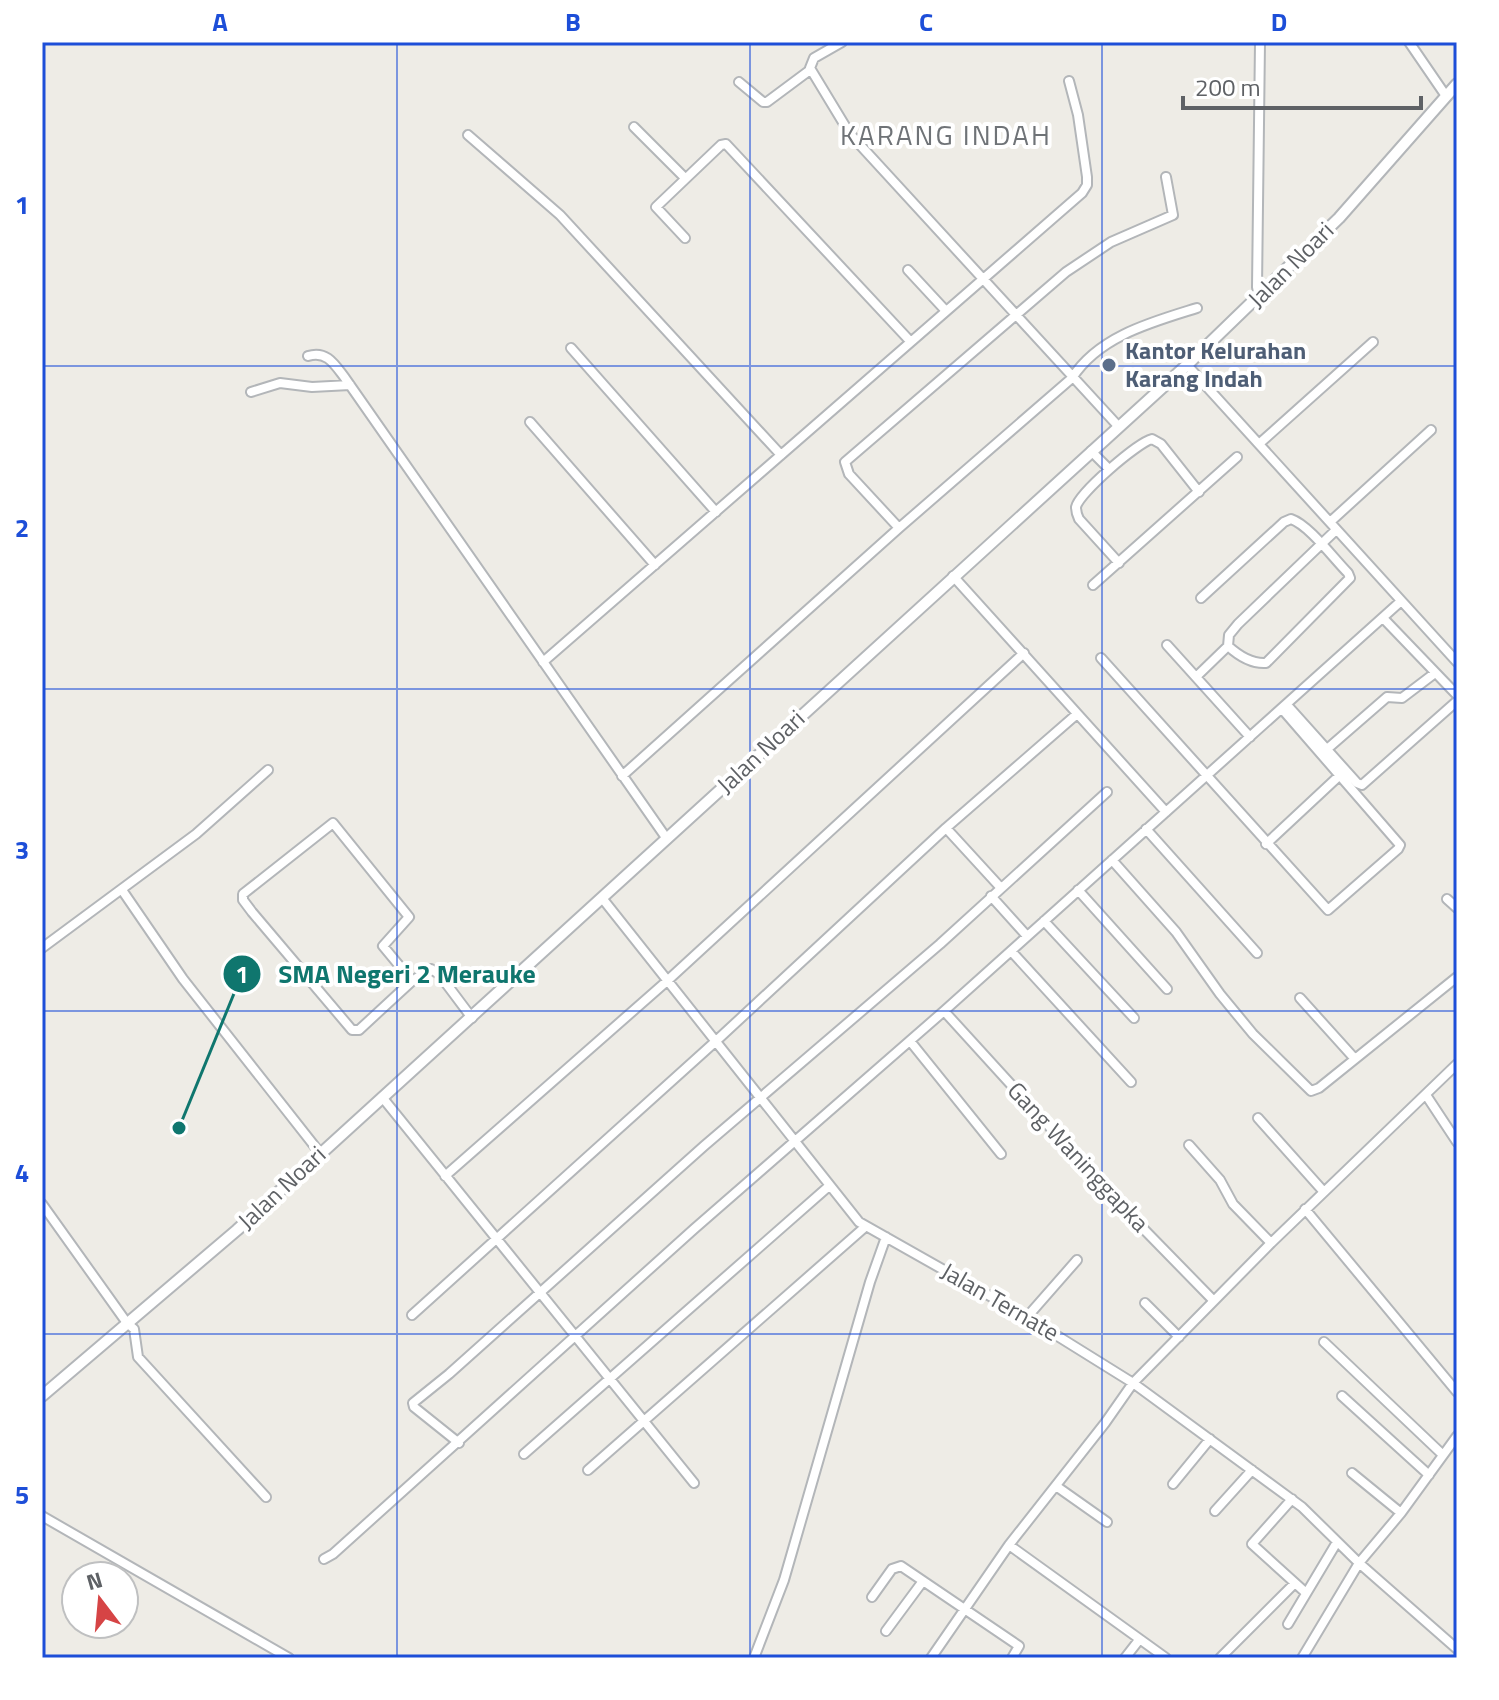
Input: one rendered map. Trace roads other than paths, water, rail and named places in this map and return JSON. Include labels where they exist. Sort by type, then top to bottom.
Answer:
[{"type":"street","points":[[842,42],[814,58],[810,70],[850,134],[1119,427]]},
{"type":"street","points":[[1259,297],[1260,42]]},
{"type":"street","points":[[1409,42],[1446,96]]},
{"type":"street","points":[[739,82],[767,102],[810,70]]},
{"type":"street","points":[[543,662],[1085,190],[1086,168],[1069,81]]},
{"type":"street","name":"Jalan Noari","points":[[42,1396],[237,1230],[1187,365],[1339,218],[1457,84]]},
{"type":"street","points":[[634,127],[685,178]]},
{"type":"street","points":[[468,135],[560,215],[781,455]]},
{"type":"street","points":[[685,238],[656,207],[726,144],[910,341]]},
{"type":"street","points":[[899,528],[849,474],[845,462],[1066,272],[1111,242],[1173,215],[1166,177]]},
{"type":"street","points":[[908,270],[946,311]]},
{"type":"street","points":[[622,776],[1072,378],[1088,359],[1129,331],[1197,308]]},
{"type":"street","points":[[1260,443],[1373,342]]},
{"type":"street","points":[[571,348],[716,512]]},
{"type":"street","points":[[308,356],[321,354],[329,358],[350,385],[667,839]]},
{"type":"street","points":[[1187,365],[1457,662]]},
{"type":"street","points":[[251,392],[280,383],[312,387],[350,385]]},
{"type":"street","points":[[530,422],[655,565]]},
{"type":"street","points":[[1197,676],[1228,646],[1229,635],[1238,624],[1431,430]]},
{"type":"street","points":[[1119,563],[1079,519],[1076,511],[1078,503],[1109,469],[1152,439],[1161,444],[1199,492]]},
{"type":"street","points":[[1091,451],[1109,469]]},
{"type":"street","points":[[1093,585],[1237,457]]},
{"type":"street","points":[[1201,598],[1286,521],[1298,521],[1349,576],[1347,583],[1266,663],[1250,661],[1228,646]]},
{"type":"street","points":[[953,576],[1166,812]]},
{"type":"street","points":[[324,1559],[459,1443],[704,1220],[944,1011],[1400,602]]},
{"type":"street","points":[[1284,707],[1362,785],[1457,698],[1383,618]]},
{"type":"street","points":[[1167,645],[1250,737]]},
{"type":"street","points":[[445,1176],[667,981],[1024,653]]},
{"type":"street","points":[[1101,658],[1327,910],[1400,847],[1284,707]]},
{"type":"street","points":[[1326,750],[1387,697],[1402,698],[1435,673]]},
{"type":"street","points":[[412,1315],[946,828],[1077,714]]},
{"type":"street","points":[[42,948],[196,834],[268,770]]},
{"type":"street","points":[[1266,844],[1340,775]]},
{"type":"street","points":[[459,1443],[425,1417],[413,1403],[760,1098],[896,984],[1107,792]]},
{"type":"street","points":[[412,981],[383,947],[409,919],[408,916],[333,823],[243,894],[243,900],[252,912],[352,1030],[359,1030],[412,981],[429,970],[433,970],[472,1018]]},
{"type":"street","points":[[946,828],[1001,888]]},
{"type":"street","points":[[1146,829],[1257,953]]},
{"type":"street","points":[[1112,860],[1176,932],[1253,1034],[1311,1091],[1319,1088],[1457,977]]},
{"type":"street","points":[[122,890],[183,979],[320,1153]]},
{"type":"street","points":[[1078,890],[1167,989]]},
{"type":"street","points":[[991,896],[1027,936]]},
{"type":"street","name":"Jalan Ternate","points":[[602,898],[829,1186],[865,1227],[1027,1317],[1133,1383],[1292,1499],[1457,1649]]},
{"type":"street","points":[[1447,899],[1457,908]]},
{"type":"street","points":[[1044,921],[1134,1018]]},
{"type":"street","points":[[1011,951],[1131,1082]]},
{"type":"street","points":[[1300,998],[1355,1059]]},
{"type":"street","name":"Gang Waninggapka","points":[[944,1011],[1128,1213],[1213,1300]]},
{"type":"street","points":[[910,1041],[1001,1154]]},
{"type":"street","points":[[931,1658],[1009,1545],[1133,1383],[1305,1209],[1457,1064]]},
{"type":"street","points":[[1426,1095],[1457,1142]]},
{"type":"street","points":[[382,1097],[694,1483]]},
{"type":"street","points":[[1258,1118],[1324,1192]]},
{"type":"street","points":[[1189,1145],[1220,1180],[1233,1204],[1271,1243]]},
{"type":"street","points":[[524,1454],[829,1186]]},
{"type":"street","points":[[42,1204],[137,1334],[135,1348],[138,1357],[266,1497]]},
{"type":"street","points":[[1305,1209],[1457,1392]]},
{"type":"street","points":[[588,1470],[865,1227]]},
{"type":"street","points":[[754,1658],[784,1580],[870,1282],[886,1237]]},
{"type":"street","points":[[1027,1317],[1077,1260]]},
{"type":"street","points":[[1145,1303],[1179,1337]]},
{"type":"street","points":[[1324,1342],[1443,1455]]},
{"type":"street","points":[[1342,1396],[1429,1475]]},
{"type":"street","points":[[1302,1658],[1359,1563],[1401,1513],[1457,1436]]},
{"type":"street","points":[[1173,1484],[1210,1439]]},
{"type":"street","points":[[1215,1511],[1252,1470]]},
{"type":"street","points":[[1352,1473],[1401,1513]]},
{"type":"street","points":[[1056,1486],[1107,1522]]},
{"type":"street","points":[[1292,1499],[1252,1544],[1305,1592]]},
{"type":"street","points":[[42,1516],[289,1658]]},
{"type":"street","points":[[1288,1624],[1337,1542]]},
{"type":"street","points":[[1009,1545],[1166,1658]]},
{"type":"street","points":[[872,1597],[896,1566],[1019,1646],[1012,1658]]},
{"type":"street","points":[[886,1631],[923,1581]]},
{"type":"street","points":[[1220,1658],[1294,1584]]},
{"type":"street","points":[[1125,1658],[1139,1640]]},
{"type":"place","name":"Kantor Kelurahan Karang Indah","points":[[1109,365]]},
{"type":"place","name":"SMA Negeri 2 Merauke","points":[[179,1128]]},
{"type":"district","name":"KARANG INDAH","points":[[946,135]]}]
